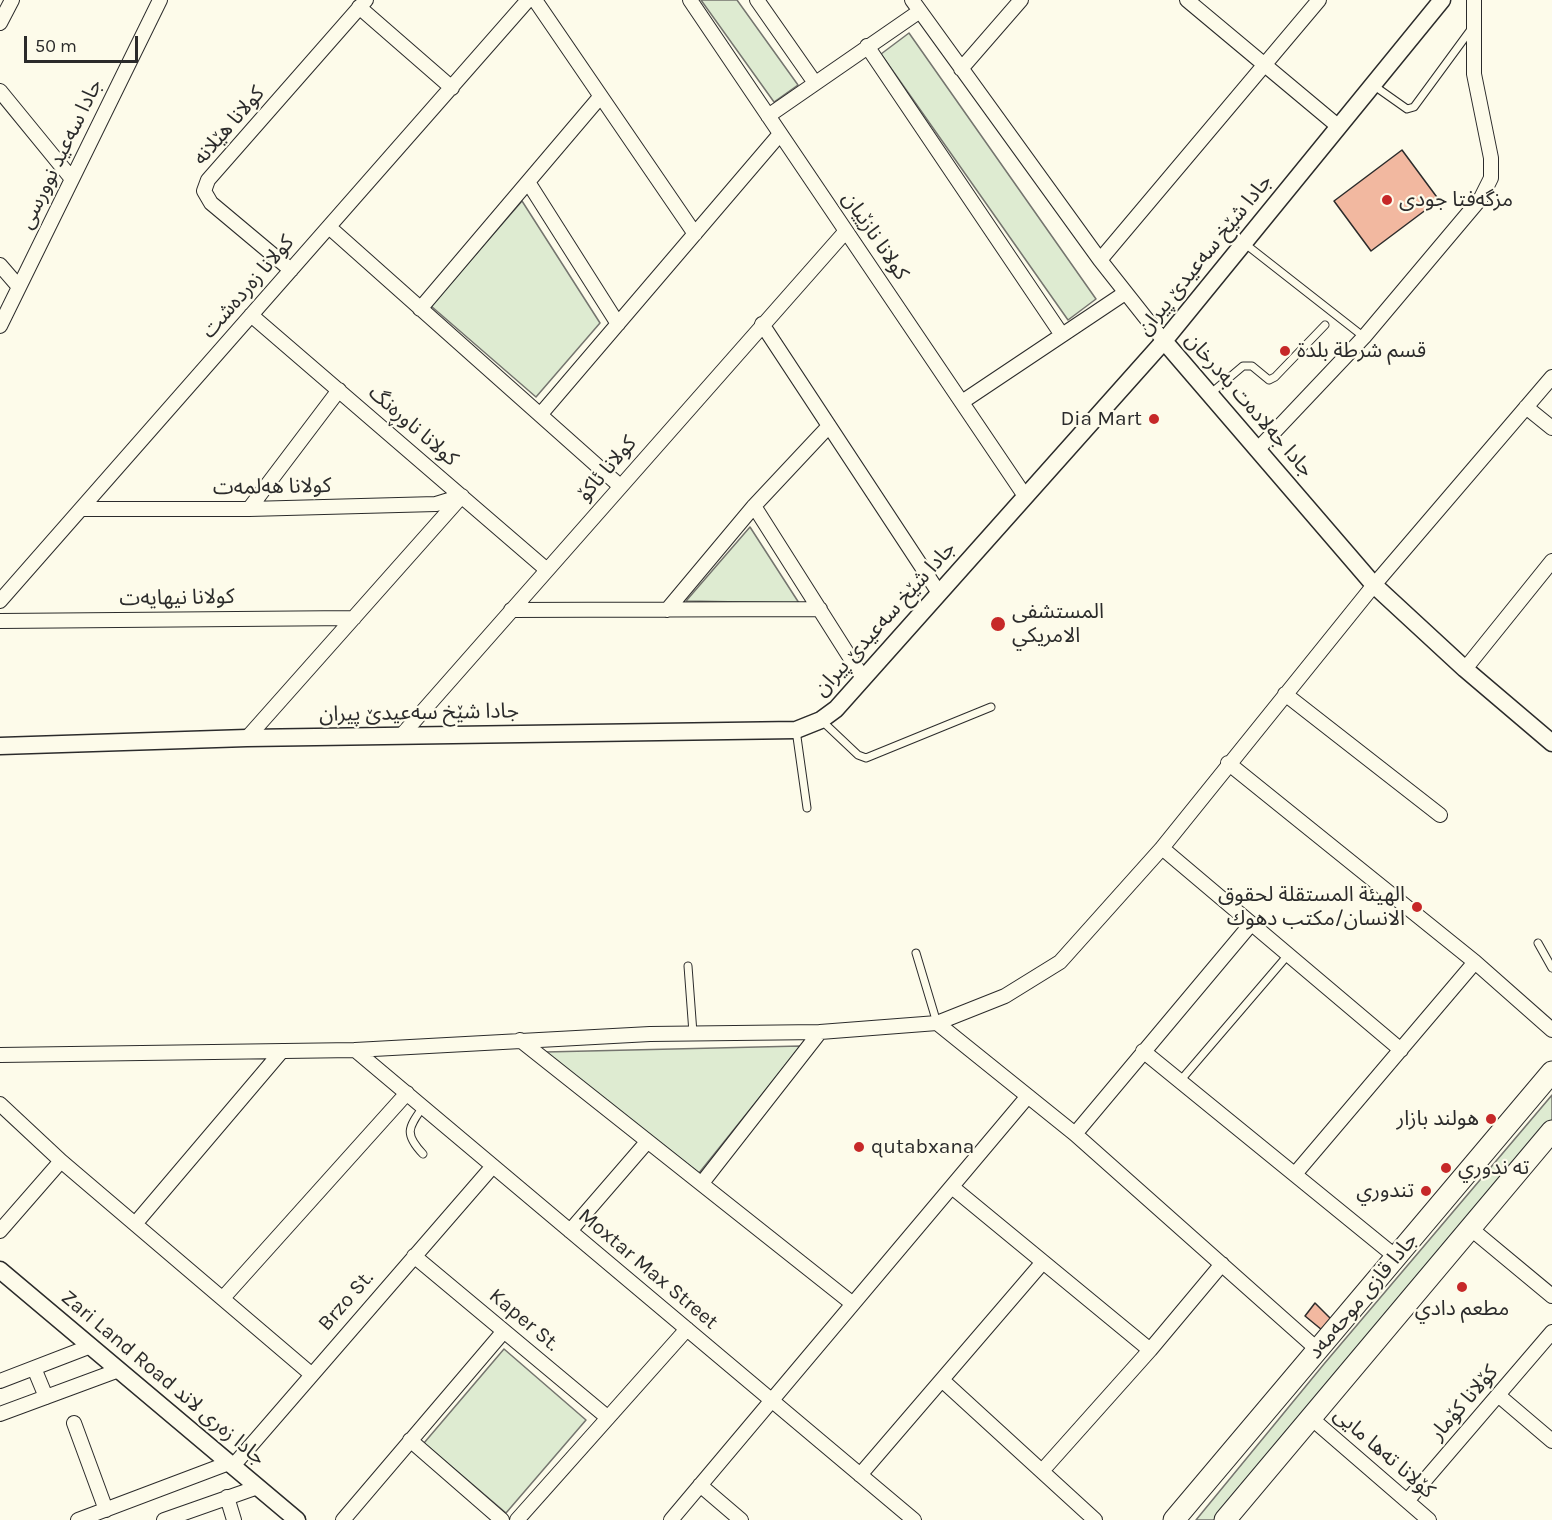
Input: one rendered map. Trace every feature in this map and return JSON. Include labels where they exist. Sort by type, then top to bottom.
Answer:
[{"type":"main road","name":"جادا قازی موحەمەد","points":[[1174,1520],[1552,1072]]},
{"type":"main road","name":"جادا قازی موحەمەد","points":[[1231,1518],[1311,1418],[1552,1131]]},
{"type":"street","points":[[0,23],[12,0]]},
{"type":"street","name":"جادا سەعید نوورسی","points":[[0,326],[160,0]]},
{"type":"street","name":"کولانا زەردەشت","points":[[0,601],[528,0]]},
{"type":"street","points":[[535,0],[695,234]]},
{"type":"street","name":"کولانا نازێیان","points":[[690,0],[1025,496]]},
{"type":"street","points":[[757,0],[815,83]]},
{"type":"street","points":[[961,69],[1021,0]]},
{"type":"street","points":[[1187,0],[1339,127]]},
{"type":"street","points":[[1100,260],[1319,0]]},
{"type":"street","name":"جادا شێخ سەعیدێ پیران","points":[[0,746],[247,738],[796,730],[822,720],[836,709],[1164,341],[1442,0]]},
{"type":"street","points":[[1258,449],[1364,337],[1481,198],[1491,178],[1491,158],[1474,74],[1474,0]]},
{"type":"street","points":[[363,4],[452,88]]},
{"type":"street","name":"کولانا هێلانە","points":[[291,270],[211,203],[204,191],[208,180],[363,4]]},
{"type":"street","points":[[768,116],[867,46],[916,6]]},
{"type":"street","name":"جادا جەلادەت بەدرخان","points":[[916,6],[1125,293],[1374,585],[1465,669],[1552,743]]},
{"type":"street","points":[[867,46],[1062,335]]},
{"type":"street","points":[[0,90],[72,179]]},
{"type":"street","points":[[420,309],[600,97]]},
{"type":"street","points":[[540,415],[780,134]]},
{"type":"street","points":[[528,182],[618,324]]},
{"type":"street","points":[[329,227],[620,486]]},
{"type":"street","name":"کولانا ئاکۆ","points":[[400,736],[846,231]]},
{"type":"street","points":[[0,264],[19,286]]},
{"type":"street","points":[[962,402],[1125,293]]},
{"type":"street","name":"کولانا ناوڕەنگ","points":[[251,315],[547,570]]},
{"type":"street","points":[[762,324],[939,593]]},
{"type":"street","points":[[0,1055],[355,1050],[520,1040],[820,1032],[937,1023],[1005,996],[1060,962],[1162,848],[1374,585],[1552,377]]},
{"type":"street","points":[[249,509],[339,390]]},
{"type":"street","points":[[1526,407],[1552,428]]},
{"type":"street","points":[[667,610],[754,506],[830,426]]},
{"type":"street","points":[[247,738],[462,496]]},
{"type":"street","name":"کولانا هەلمەت","points":[[82,509],[249,509],[436,504],[462,496]]},
{"type":"street","points":[[754,506],[863,678]]},
{"type":"street","points":[[1465,669],[1549,570]]},
{"type":"street","points":[[511,610],[820,609]]},
{"type":"street","name":"کولانا نیهایەت","points":[[0,621],[354,618]]},
{"type":"street","points":[[1285,694],[1440,814]]},
{"type":"street","points":[[1228,764],[1475,963],[1552,1030]]},
{"type":"street","points":[[1162,848],[1401,1050]]},
{"type":"street","points":[[1075,1134],[1251,924]]},
{"type":"street","points":[[1295,1174],[1475,963]]},
{"type":"street","points":[[937,1023],[1075,1134],[1318,1350]]},
{"type":"street","points":[[702,1183],[820,1032]]},
{"type":"street","points":[[520,1040],[853,1304]]},
{"type":"street","name":"Moxtar Max Street","points":[[355,1050],[914,1520]]},
{"type":"street","points":[[1143,1051],[1396,1257]]},
{"type":"street","points":[[135,1224],[281,1052]]},
{"type":"street","points":[[223,1298],[407,1093]]},
{"type":"street","points":[[671,1520],[1028,1096]]},
{"type":"street","points":[[0,1104],[61,1161],[311,1374]]},
{"type":"street","points":[[570,1231],[647,1142]]},
{"type":"street","points":[[0,1231],[61,1161]]},
{"type":"street","name":"Brzo St.","points":[[231,1464],[493,1166]]},
{"type":"street","points":[[952,1187],[1150,1350]]},
{"type":"street","points":[[1470,1228],[1552,1296]]},
{"type":"street","name":"Kaper St.","points":[[414,1256],[607,1417]]},
{"type":"street","points":[[860,1475],[1043,1262]]},
{"type":"street","points":[[1042,1471],[1150,1350],[1222,1264]]},
{"type":"street","name":"Zari Land Road جادا زەری لاند","points":[[0,1270],[297,1520]]},
{"type":"street","points":[[517,1520],[687,1329]]},
{"type":"street","points":[[343,1520],[504,1331]]},
{"type":"street","name":"کۆلانا کۆمار","points":[[1407,1501],[1552,1332]]},
{"type":"street","points":[[0,1381],[91,1346]]},
{"type":"street","points":[[34,1368],[46,1397]]},
{"type":"street","points":[[0,1414],[119,1370]]},
{"type":"street","points":[[942,1380],[1095,1520]]},
{"type":"street","points":[[1498,1395],[1552,1441]]},
{"type":"street","name":"کۆلانا تەها مایی","points":[[1311,1418],[1429,1520]]},
{"type":"street","points":[[74,1423],[106,1510]]},
{"type":"street","points":[[410,1440],[502,1520]]},
{"type":"street","points":[[78,1520],[231,1464]]},
{"type":"street","points":[[700,1485],[741,1520]]},
{"type":"street","points":[[164,1520],[258,1487]]},
{"type":"street","points":[[226,1497],[234,1520]]},
{"type":"lane","points":[[1373,85],[1407,109],[1414,107],[1474,25]]},
{"type":"lane","points":[[1244,243],[1364,337]]},
{"type":"lane","points":[[1210,394],[1243,366],[1252,366],[1269,380],[1275,377],[1325,325]]},
{"type":"lane","points":[[822,720],[858,755],[866,758],[991,707]]},
{"type":"lane","points":[[796,730],[807,808]]},
{"type":"lane","points":[[1538,943],[1552,968]]},
{"type":"lane","points":[[916,953],[937,1023]]},
{"type":"lane","points":[[1180,1081],[1288,955]]},
{"type":"lane","points":[[688,966],[693,1034]]},
{"type":"lane","points":[[423,1107],[411,1125],[410,1134],[411,1142],[423,1154]]},
{"type":"green space","points":[[701,0],[737,0],[798,85],[774,102]]},
{"type":"green space","points":[[909,33],[1096,299],[1068,320],[881,54]]},
{"type":"green space","points":[[522,201],[600,323],[536,397],[431,306]]},
{"type":"green space","points":[[750,527],[799,603],[686,601]]},
{"type":"green space","points":[[801,1046],[699,1173],[545,1052]]},
{"type":"green space","points":[[1552,1095],[1552,1121],[1217,1520],[1196,1520],[1324,1364]]},
{"type":"green space","points":[[504,1349],[586,1420],[506,1513],[424,1443]]},
{"type":"building","name":"مزگەفتا جودی","points":[[1402,150],[1439,200],[1371,251],[1334,201]]},
{"type":"building","points":[[1315,1303],[1331,1319],[1322,1330],[1305,1316]]},
{"type":"place","name":"مزگەفتا جودی","points":[[1387,200]]},
{"type":"place","name":"قسم شرطة بلدة","points":[[1285,351]]},
{"type":"place","name":"Dia Mart","points":[[1154,419]]},
{"type":"place","name":"المستشفى الامريكي","points":[[998,624]]},
{"type":"place","name":"الهيئة المستقلة لحقوق الانسان/مكتب دهوك","points":[[1417,907]]},
{"type":"place","name":"هولند بازار","points":[[1491,1119]]},
{"type":"place","name":"qutabxana","points":[[859,1147]]},
{"type":"place","name":"ته ندوري","points":[[1446,1168]]},
{"type":"place","name":"تندوري","points":[[1426,1191]]},
{"type":"place","name":"مطعم دادي","points":[[1462,1287]]}]
